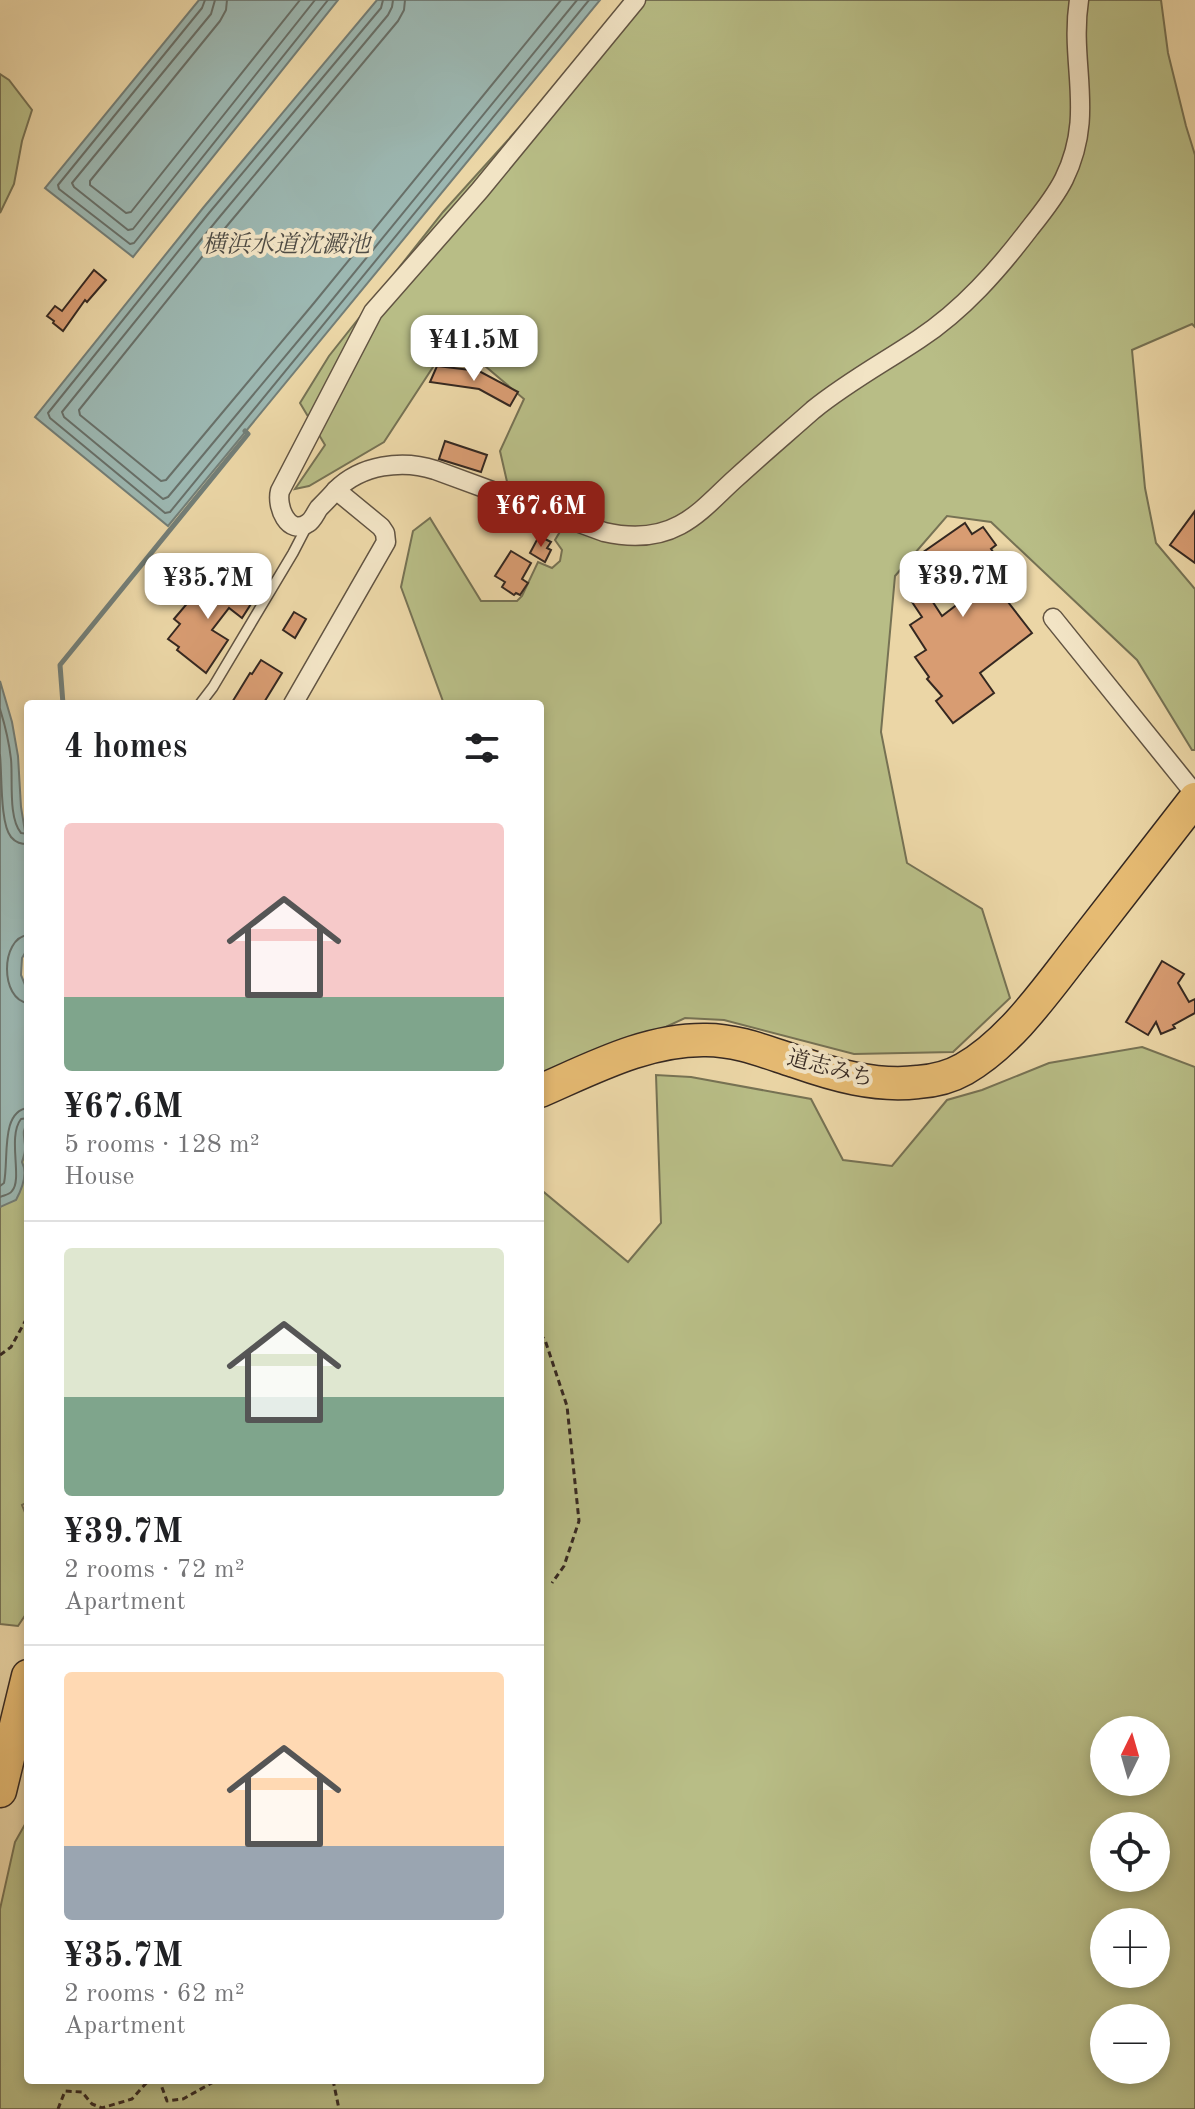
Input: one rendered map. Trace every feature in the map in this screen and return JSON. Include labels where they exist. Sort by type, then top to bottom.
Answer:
[{"type":"highway","name":"道志みち","points":[[544,1089],[625,1055],[661,1044],[689,1040],[733,1043],[843,1077],[879,1084],[934,1081],[962,1071],[1006,1036],[1046,990],[1195,797]]},
{"type":"highway","points":[[0,1791],[24,1692]]},
{"type":"street","points":[[636,0],[480,190],[373,312],[280,491],[278,505],[290,524],[299,526],[308,523],[336,490],[364,472],[387,466],[415,465],[622,537],[651,535],[679,525],[704,507],[835,393],[921,338],[954,311],[985,283],[1038,218],[1063,181],[1072,161],[1081,122],[1076,28],[1079,0]]},
{"type":"street","points":[[295,700],[386,542],[381,527],[336,490]]},
{"type":"street","points":[[1053,618],[1195,797]]},
{"type":"lane","points":[[203,700],[285,567],[308,523]]},
{"type":"path","points":[[0,1355],[11,1347],[24,1323]]},
{"type":"path","points":[[544,1339],[567,1406],[579,1521],[564,1566],[552,1583]]},
{"type":"path","points":[[58,2109],[65,2091],[82,2092],[92,2104],[102,2108],[132,2099],[145,2084]]},
{"type":"path","points":[[161,2084],[167,2101],[183,2099],[210,2084]]},
{"type":"path","points":[[334,2084],[339,2109]]},
{"type":"green space","points":[[634,0],[1161,0],[1168,53],[1195,155],[1195,327],[1192,324],[1132,350],[1145,488],[1156,543],[1195,589],[1195,750],[1192,750],[1137,660],[991,522],[947,516],[895,576],[881,732],[907,863],[982,909],[1010,998],[953,1052],[854,1054],[724,1020],[685,1018],[544,1083],[544,700],[443,700],[401,587],[413,531],[430,518],[481,601],[517,601],[538,562],[552,568],[560,561],[562,550],[555,540],[573,510],[508,486],[500,451],[524,399],[485,366],[435,364],[384,442],[309,486],[295,489],[325,445],[300,403],[329,356],[443,212]]},
{"type":"green space","points":[[0,74],[9,80],[32,110],[14,184],[0,213]]},
{"type":"green space","points":[[1142,1047],[1195,1067],[1195,2109],[0,2109],[0,1909],[15,1842],[24,1826],[24,2084],[544,2084],[544,1192],[628,1262],[661,1223],[656,1075],[691,1077],[811,1099],[843,1160],[892,1166],[947,1100],[982,1090],[1049,1063]]},
{"type":"green space","points":[[24,1155],[24,1617],[18,1626],[0,1624],[0,1207],[10,1201]]},
{"type":"water","name":"横浜水道沈澱池","points":[[199,0],[338,0],[133,257],[45,188]]},
{"type":"water","name":"横浜水道沈澱池","points":[[377,0],[600,0],[168,526],[35,417],[203,208]]},
{"type":"water","points":[[0,681],[18,756],[24,825],[24,955],[21,975],[24,982],[24,1176],[16,1200],[0,1207]]},
{"type":"building","points":[[94,270],[106,280],[87,302],[85,300],[63,331],[47,316],[55,306],[62,311]]},
{"type":"building","points":[[437,366],[479,371],[518,392],[510,406],[479,389],[430,382]]},
{"type":"building","points":[[445,441],[487,455],[481,472],[439,459]]},
{"type":"building","points":[[1195,511],[1195,563],[1170,545]]},
{"type":"building","points":[[965,523],[972,534],[983,527],[996,545],[991,549],[1006,569],[991,580],[1032,633],[980,673],[994,693],[953,723],[936,701],[942,696],[927,679],[929,677],[915,657],[926,650],[910,625],[922,617],[906,593],[924,580],[917,570],[925,564],[919,555]],"holes":[[[947,579],[963,600],[942,616],[927,593]]]},
{"type":"building","points":[[539,536],[551,542],[545,562],[530,553]]},
{"type":"building","points":[[511,551],[531,563],[522,579],[528,583],[520,595],[514,595],[502,587],[505,582],[495,576]]},
{"type":"building","points":[[216,575],[242,593],[247,586],[258,593],[242,618],[229,608],[212,630],[228,640],[206,673],[168,639],[180,624],[174,619]]},
{"type":"building","points":[[294,612],[306,619],[295,638],[283,630]]},
{"type":"building","points":[[261,660],[282,673],[265,700],[233,700],[250,673]]},
{"type":"building","points":[[1162,961],[1184,974],[1178,983],[1189,1002],[1195,999],[1195,1013],[1161,1034],[1156,1022],[1148,1035],[1126,1022]]},
{"type":"waterway","points":[[63,700],[60,665],[248,434],[245,431]]}]
